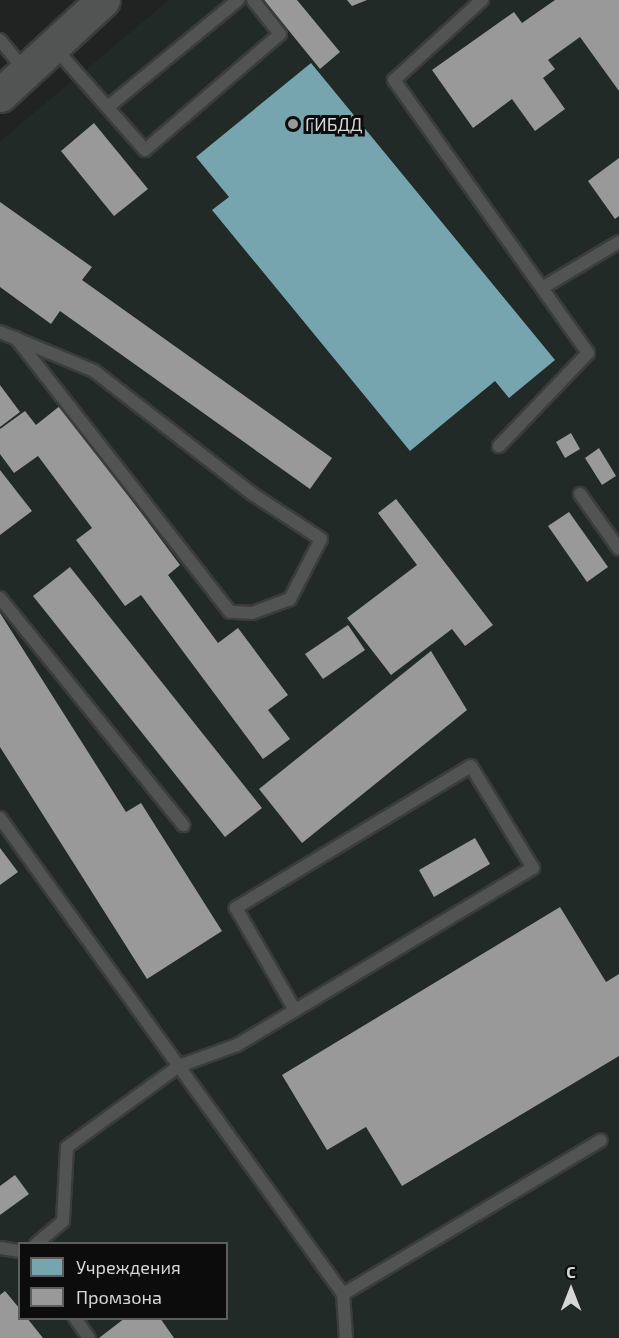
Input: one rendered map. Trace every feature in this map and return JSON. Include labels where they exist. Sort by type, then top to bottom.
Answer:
[{"type":"main road","points":[[0,95],[55,48],[103,0]]},
{"type":"lane","points":[[109,106],[238,0]]},
{"type":"lane","points":[[55,48],[109,106],[145,150],[280,34],[253,0]]},
{"type":"lane","points":[[482,0],[394,80],[588,354],[499,446]]},
{"type":"lane","points":[[0,40],[26,72]]},
{"type":"lane","points":[[542,288],[619,242]]},
{"type":"lane","points":[[0,332],[16,338],[94,371],[251,493],[321,539],[290,599],[252,613],[230,612],[16,338]]},
{"type":"lane","points":[[580,494],[619,549]]},
{"type":"lane","points":[[0,598],[183,825]]},
{"type":"lane","points":[[38,1242],[63,1221],[67,1147],[179,1066],[237,1044],[296,1010],[533,868],[471,766],[236,908],[296,1010]]},
{"type":"lane","points":[[0,818],[343,1294],[346,1338]]},
{"type":"lane","points":[[343,1294],[601,1140]]},
{"type":"lane","points":[[0,1248],[18,1251]]},
{"type":"lane","points":[[76,1320],[89,1338]]},
{"type":"shaded area","points":[[169,0],[619,0],[619,1338],[0,1338],[0,141]]},
{"type":"building: Учреждения","points":[[311,63],[555,360],[509,398],[495,381],[410,451],[212,210],[229,197],[196,157]]},
{"type":"building: Промзона","points":[[264,0],[297,0],[340,52],[320,69]]},
{"type":"building: Промзона","points":[[347,0],[367,0],[352,6]]},
{"type":"building: Промзона","points":[[555,0],[619,0],[619,91],[580,37],[548,60],[555,69],[543,78],[565,109],[535,131],[512,99],[473,128],[432,70],[514,12],[522,23]]},
{"type":"building: Промзона","points":[[94,123],[148,189],[114,216],[61,151]]},
{"type":"building: Промзона","points":[[619,158],[619,216],[615,219],[588,181]]},
{"type":"building: Промзона","points":[[0,202],[92,267],[82,280],[332,458],[310,489],[60,311],[51,324],[0,287]]},
{"type":"building: Промзона","points":[[0,385],[20,412],[0,427]]},
{"type":"building: Промзона","points":[[61,405],[180,565],[168,575],[218,643],[238,628],[288,695],[268,710],[290,739],[263,759],[141,595],[125,606],[76,540],[92,528],[38,456],[14,473],[0,454],[0,429],[25,411],[36,425]]},
{"type":"building: Промзона","points":[[571,433],[580,449],[565,458],[556,442]]},
{"type":"building: Промзона","points":[[599,448],[616,476],[602,485],[585,458]]},
{"type":"building: Промзона","points":[[0,470],[32,511],[0,535]]},
{"type":"building: Промзона","points":[[396,499],[493,625],[465,646],[452,629],[391,675],[347,618],[417,565],[378,513]]},
{"type":"building: Промзона","points":[[569,512],[608,567],[587,582],[548,526]]},
{"type":"building: Промзона","points":[[70,567],[262,808],[225,837],[33,596]]},
{"type":"building: Промзона","points":[[0,613],[126,812],[141,803],[222,931],[147,979],[0,747]]},
{"type":"building: Промзона","points":[[348,625],[365,650],[323,679],[305,654]]},
{"type":"building: Промзона","points":[[431,651],[467,710],[302,843],[259,789]]},
{"type":"building: Промзона","points":[[475,838],[490,864],[434,897],[419,870]]},
{"type":"building: Промзона","points":[[0,848],[18,872],[0,885]]},
{"type":"building: Промзона","points":[[560,907],[606,982],[619,974],[619,1056],[402,1186],[366,1127],[327,1150],[282,1075]]},
{"type":"building: Промзона","points":[[15,1175],[29,1194],[0,1215],[0,1186]]},
{"type":"building: Промзона","points":[[5,1291],[18,1307],[18,1320],[29,1320],[43,1338],[0,1338],[0,1295]]},
{"type":"building: Промзона","points":[[122,1320],[161,1320],[174,1338],[99,1338]]},
{"type":"place","name":"ГИБДД","points":[[293,124]]}]
